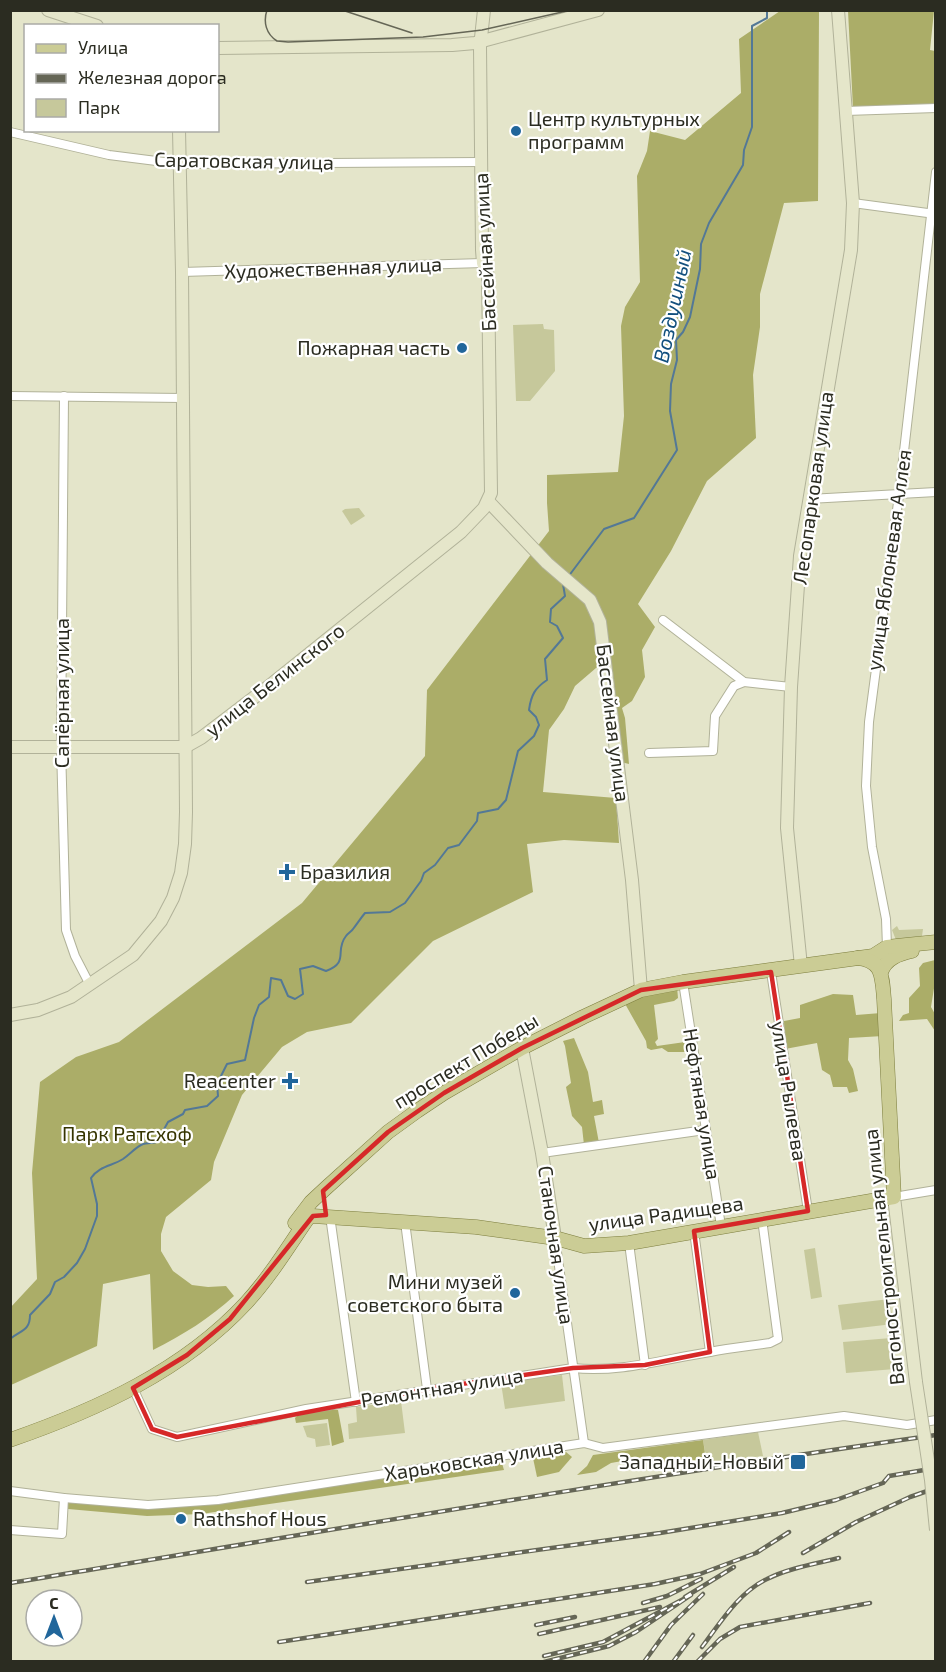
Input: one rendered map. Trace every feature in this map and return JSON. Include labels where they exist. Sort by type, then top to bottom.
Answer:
[{"type":"main road","name":"проспект Победы","points":[[10,1431],[66,1412],[128,1380],[187,1345],[225,1313],[257,1278],[311,1202],[388,1132],[444,1093],[522,1048],[641,990],[683,982],[771,972],[873,956],[887,947],[936,942]]},
{"type":"main road","points":[[857,958],[870,962],[881,972],[885,963],[900,954],[936,947]]},
{"type":"main road","name":"Вагоностроительная улица","points":[[881,972],[894,1197]]},
{"type":"main road","points":[[324,1191],[323,1202],[330,1216]]},
{"type":"main road","name":"улица Радищева","points":[[133,1388],[187,1355],[230,1319],[262,1284],[306,1222],[313,1216],[476,1227],[555,1238],[584,1246],[629,1243],[894,1197]]},
{"type":"main road","points":[[10,1440],[69,1419],[133,1388]]},
{"type":"street","points":[[48,10],[91,24]]},
{"type":"street","name":"Бассейная улица","points":[[484,10],[481,41],[481,162],[483,263],[488,276],[489,497],[547,563],[590,600],[600,622],[632,880],[641,990]]},
{"type":"street","points":[[219,48],[452,45],[481,41],[598,10]]},
{"type":"street","name":"Лесопарковая улица","points":[[801,966],[787,828],[791,687],[800,556],[851,250],[853,203],[838,10]]},
{"type":"street","points":[[846,111],[936,108]]},
{"type":"street","name":"Саратовская улица","points":[[10,132],[109,155],[180,164],[481,162]]},
{"type":"street","points":[[10,1015],[38,1010],[71,997],[134,955],[161,921],[173,898],[181,873],[185,844],[185,747],[179,132]]},
{"type":"street","name":"улица Яблоневая Аллея","points":[[887,947],[886,920],[872,847],[866,786],[869,722],[934,214],[936,172]]},
{"type":"street","points":[[853,203],[934,214]]},
{"type":"street","name":"Художественная улица","points":[[182,272],[483,263]]},
{"type":"street","points":[[10,396],[183,398]]},
{"type":"street","name":"Сапёрная улица","points":[[64,396],[61,747],[66,930],[75,956],[90,984]]},
{"type":"street","points":[[810,499],[936,492]]},
{"type":"street","name":"улица Белинского","points":[[10,747],[185,747],[201,738],[273,683],[461,532],[474,521],[489,497]]},
{"type":"street","points":[[663,620],[744,682]]},
{"type":"street","points":[[649,753],[713,751],[715,716],[734,686],[744,682],[791,687]]},
{"type":"street","name":"улица Рылеева","points":[[771,972],[808,1211]]},
{"type":"street","name":"Нефтяная улица","points":[[683,982],[721,1226]]},
{"type":"street","name":"Станочная улица","points":[[522,1048],[542,1153],[584,1443]]},
{"type":"street","points":[[542,1153],[705,1130]]},
{"type":"street","name":"улица Радищева","points":[[894,1197],[936,1190]]},
{"type":"street","name":"Вагоностроительная улица","points":[[894,1197],[936,1530]]},
{"type":"street","points":[[330,1216],[356,1402]]},
{"type":"street","name":"Ремонтная улица","points":[[133,1388],[152,1429],[177,1437],[306,1409],[427,1389],[573,1368],[597,1371],[645,1365],[770,1343],[778,1339],[762,1219]]},
{"type":"street","points":[[405,1222],[427,1389]]},
{"type":"street","points":[[694,1231],[710,1352]]},
{"type":"street","points":[[629,1243],[645,1365]]},
{"type":"street","name":"Харьковская улица","points":[[10,1491],[148,1505],[218,1500],[584,1443],[603,1448],[844,1416],[907,1425],[936,1420]]},
{"type":"street","points":[[10,1530],[62,1534],[64,1498]]},
{"type":"highlighted area","points":[[771,972],[808,1211],[694,1231],[710,1352],[645,1365],[573,1368],[427,1389],[177,1437],[152,1429],[133,1388],[187,1355],[230,1319],[313,1216],[326,1215],[323,1191],[388,1132],[444,1093],[522,1048],[641,990]]},
{"type":"green space","name":"Парк Ратсхоф","points":[[780,11],[819,11],[818,201],[784,203],[760,294],[760,327],[753,375],[756,438],[707,481],[671,551],[638,604],[655,627],[642,650],[645,677],[632,701],[622,708],[629,764],[621,762],[603,662],[575,686],[564,709],[549,730],[543,792],[616,798],[619,843],[564,840],[527,844],[533,892],[433,941],[351,1023],[307,1032],[282,1047],[242,1095],[214,1162],[211,1180],[166,1217],[161,1234],[161,1251],[173,1271],[192,1285],[226,1286],[234,1296],[196,1326],[153,1350],[150,1274],[103,1284],[97,1346],[11,1385],[10,1308],[37,1279],[32,1173],[40,1082],[76,1057],[119,1042],[302,903],[425,756],[427,690],[549,531],[547,475],[618,472],[624,416],[621,326],[625,307],[640,282],[637,176],[647,151],[650,131],[685,140],[741,93],[739,39]]},
{"type":"green space","points":[[848,11],[934,11],[930,50],[935,51],[935,104],[853,108]]},
{"type":"green space","points":[[543,324],[544,329],[554,330],[555,371],[530,401],[516,401],[513,325]]},
{"type":"green space","points":[[359,508],[365,516],[351,525],[342,511]]},
{"type":"green space","points":[[897,926],[899,930],[923,929],[922,936],[896,940],[892,930]]},
{"type":"green space","points":[[935,960],[935,982],[931,1007],[935,1014],[935,1031],[927,1019],[899,1021],[903,1015],[909,1013],[909,998],[920,986],[919,968],[923,963]]},
{"type":"green space","points":[[677,987],[678,998],[654,1005],[658,1039],[655,1042],[657,1046],[685,1042],[685,1052],[668,1052],[662,1048],[651,1050],[647,1048],[646,1041],[624,1002],[645,993]]},
{"type":"green space","points":[[833,994],[853,995],[856,1015],[881,1013],[883,1036],[849,1038],[848,1060],[853,1069],[858,1091],[849,1093],[847,1087],[833,1087],[830,1075],[822,1070],[817,1043],[785,1049],[784,1021],[800,1018],[800,1005]]},
{"type":"green space","points":[[574,1038],[588,1072],[593,1102],[602,1100],[604,1114],[594,1116],[599,1143],[584,1145],[582,1127],[572,1116],[566,1087],[571,1083],[563,1041]]},
{"type":"green space","points":[[815,1248],[822,1297],[811,1299],[804,1250]]},
{"type":"green space","points":[[890,1299],[893,1324],[842,1330],[838,1305]]},
{"type":"green space","points":[[891,1338],[895,1369],[846,1373],[843,1342]]},
{"type":"green space","points":[[562,1375],[565,1401],[505,1409],[501,1383]]},
{"type":"green space","points":[[401,1401],[405,1433],[349,1439],[348,1424],[357,1422],[356,1407]]},
{"type":"green space","points":[[338,1410],[344,1442],[332,1446],[328,1419],[296,1423],[295,1418],[299,1414]]},
{"type":"green space","points":[[327,1423],[330,1445],[316,1447],[315,1439],[307,1437],[303,1426]]},
{"type":"green space","points":[[758,1432],[763,1456],[707,1463],[703,1440]]},
{"type":"green space","points":[[703,1440],[706,1460],[676,1460],[661,1463],[650,1456],[611,1463],[596,1472],[577,1475],[587,1466],[593,1455]]},
{"type":"green space","points":[[566,1452],[572,1457],[559,1472],[537,1477],[533,1458]]},
{"type":"green space","points":[[501,1460],[504,1470],[201,1514],[147,1516],[68,1509],[68,1501],[148,1508],[218,1504]]},
{"type":"waterway","name":"Воздушный","points":[[568,577],[604,529],[634,518],[677,450],[670,411],[671,384],[677,360],[676,340],[683,332],[690,317],[700,269],[701,244],[709,223],[743,165],[744,150],[752,127],[752,26],[767,18],[767,10]]},
{"type":"waterway","name":"Воздушный","points":[[10,1339],[27,1327],[30,1315],[50,1294],[55,1282],[64,1277],[77,1263],[85,1249],[97,1216],[97,1204],[91,1178],[98,1171],[123,1159],[140,1145],[157,1142],[168,1122],[183,1114],[185,1110],[207,1106],[218,1096],[217,1084],[227,1064],[245,1060],[254,1018],[259,1005],[269,997],[271,978],[281,980],[288,996],[295,999],[303,994],[300,969],[313,966],[326,971],[338,964],[343,941],[365,913],[390,912],[405,903],[424,873],[435,865],[448,848],[459,845],[477,821],[478,813],[498,809],[506,800],[518,751],[534,736],[539,725],[536,717],[529,710],[534,692],[547,680],[545,659],[563,638],[557,626],[550,622],[551,609],[565,596],[563,584]]},
{"type":"tram line","points":[[267,10],[265,19],[270,35],[277,41],[288,42],[423,37],[482,30],[571,10]]},
{"type":"tram line","points":[[342,10],[412,33]]},
{"type":"railway","points":[[10,1583],[588,1488],[936,1435]]},
{"type":"railway","points":[[307,1582],[660,1533],[782,1513],[836,1500],[883,1483],[889,1476],[936,1468]]},
{"type":"railway","points":[[803,1553],[856,1522],[910,1497],[936,1488]]},
{"type":"railway","points":[[279,1642],[655,1584],[700,1574],[756,1553],[789,1532]]},
{"type":"railway","points":[[702,1647],[731,1609],[757,1585],[784,1572],[839,1558]]},
{"type":"railway","points":[[685,1597],[734,1567]]},
{"type":"railway","points":[[643,1603],[667,1596],[701,1579]]},
{"type":"railway","points":[[644,1662],[671,1625],[703,1594]]},
{"type":"railway","points":[[544,1656],[603,1642],[691,1595],[636,1632],[609,1646],[544,1662]]},
{"type":"railway","points":[[697,1662],[720,1639],[740,1627],[870,1603]]},
{"type":"railway","points":[[539,1634],[660,1607]]},
{"type":"railway","points":[[536,1625],[575,1617]]},
{"type":"railway","points":[[673,1662],[693,1635]]},
{"type":"place","name":"Центр культурных программ","points":[[516,131]]},
{"type":"place","name":"Пожарная часть","points":[[462,348]]},
{"type":"place","name":"Бразилия","points":[[287,872]]},
{"type":"place","name":"Reacenter","points":[[290,1081]]},
{"type":"place","name":"Мини музей советского быта","points":[[515,1293]]},
{"type":"place","name":"Западный-Новый","points":[[798,1462]]},
{"type":"place","name":"Rathshof Hous","points":[[181,1519]]}]
